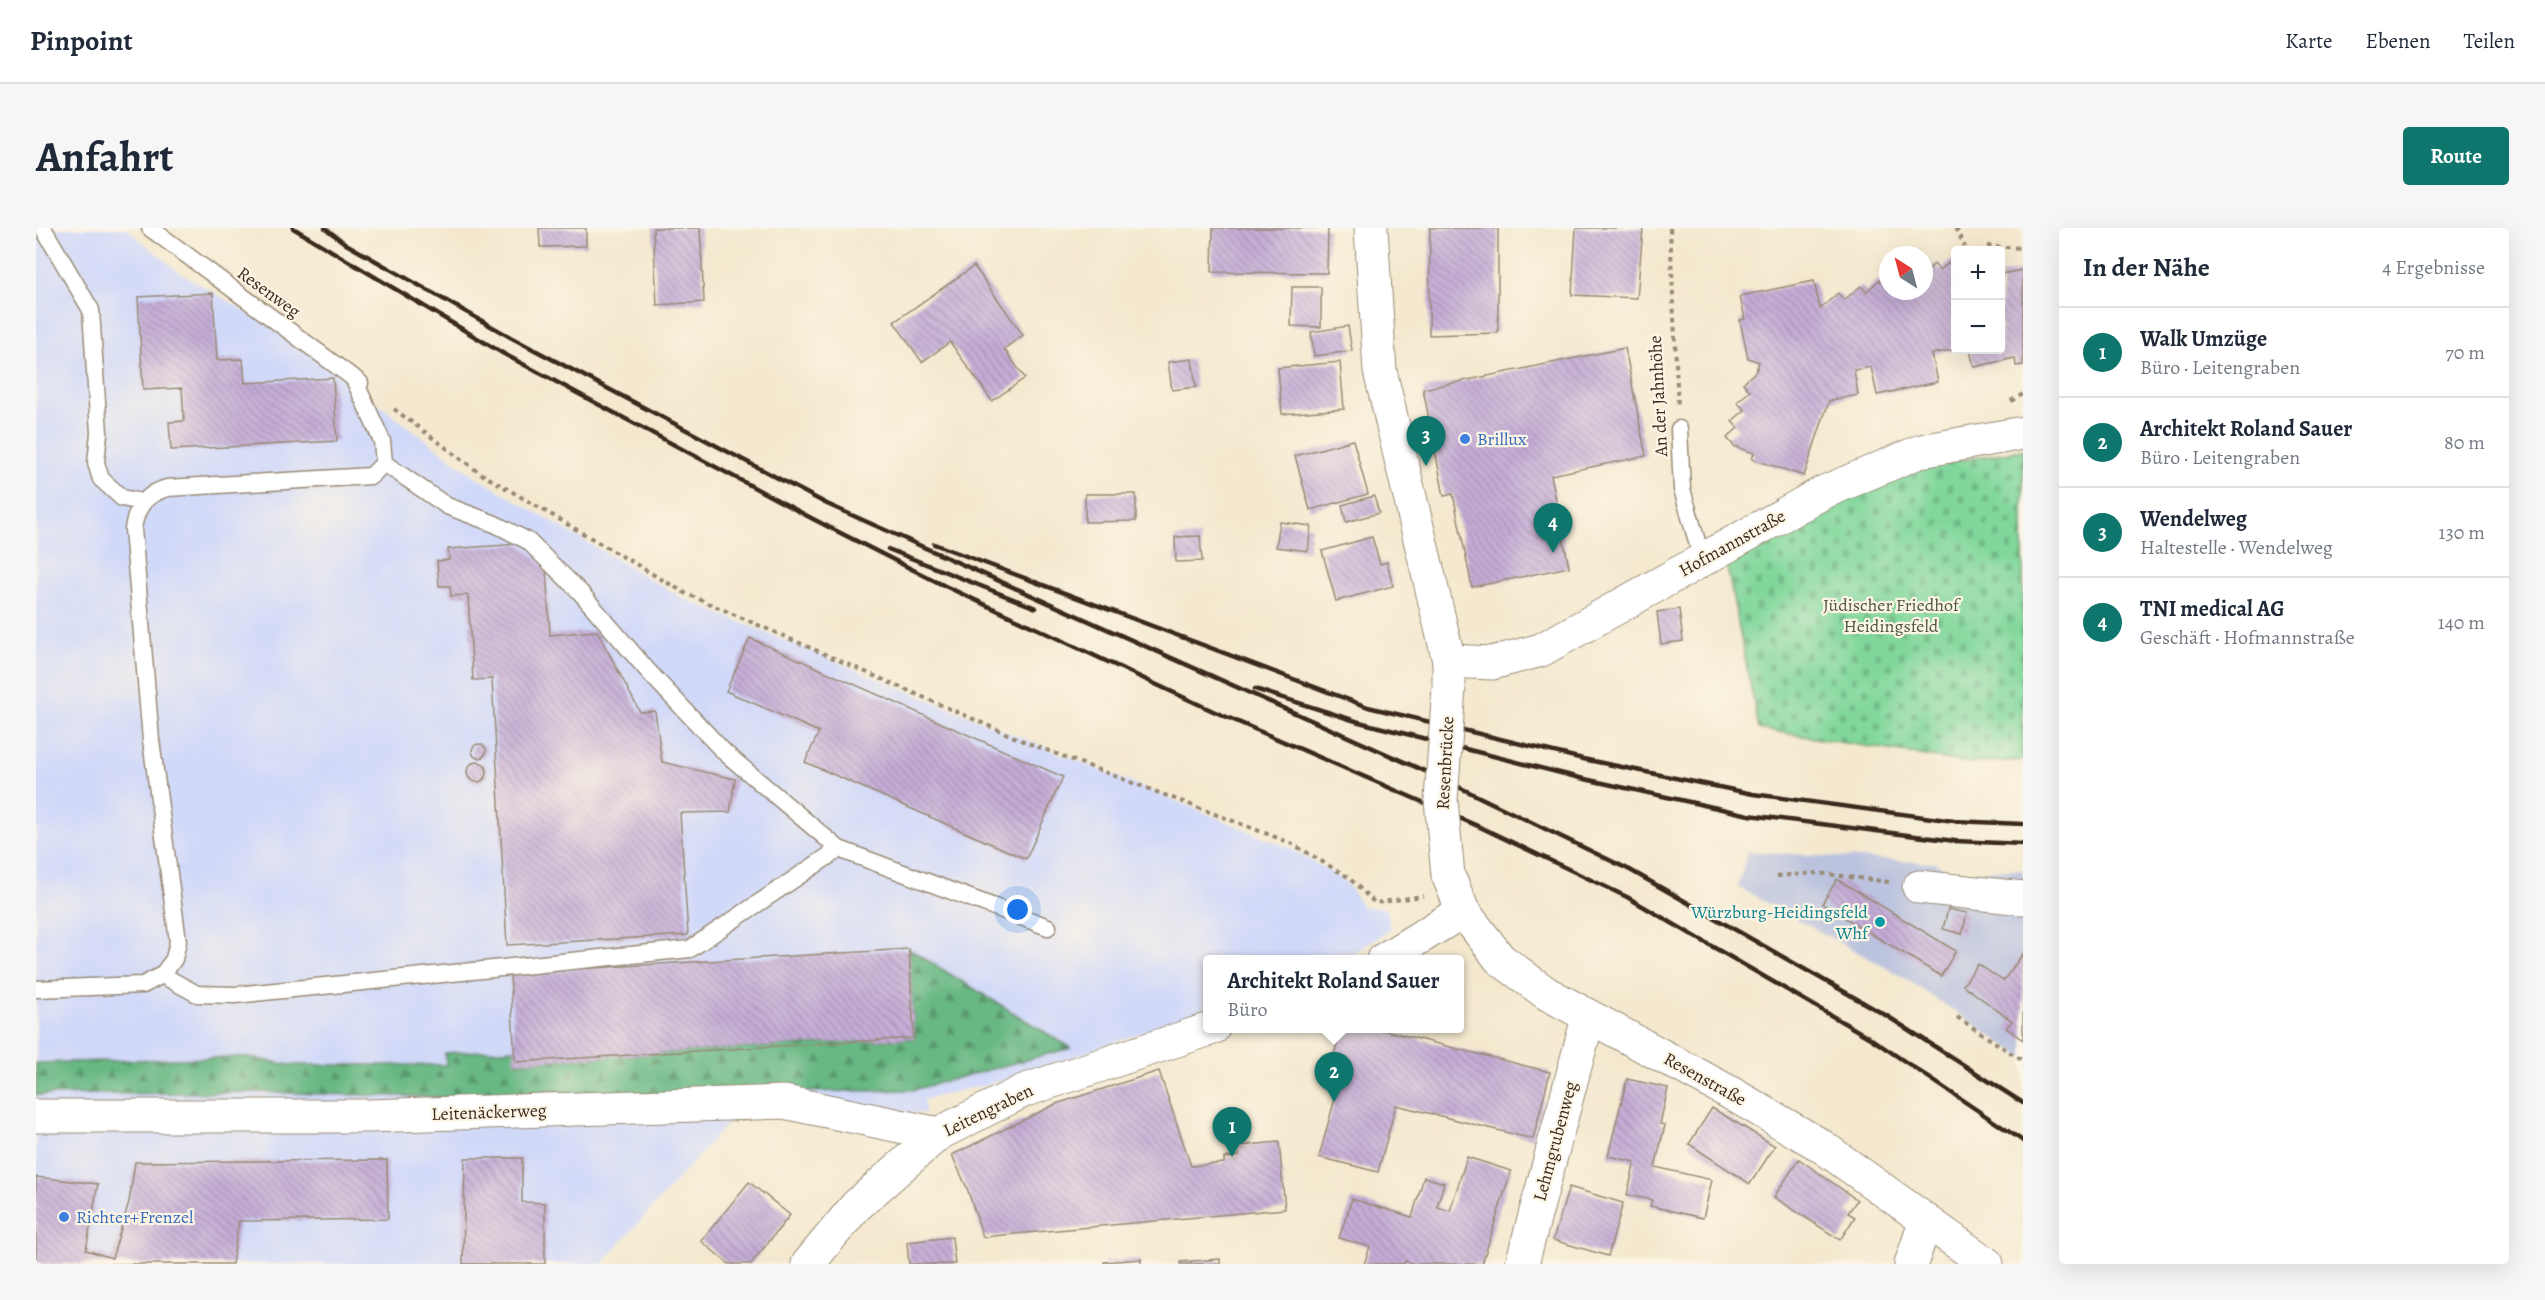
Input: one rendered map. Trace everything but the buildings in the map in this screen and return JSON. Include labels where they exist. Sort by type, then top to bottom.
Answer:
[{"type":"street","name":"Resenbrücke","points":[[1371,228],[1380,371],[1449,674],[1441,800],[1455,893]]},
{"type":"street","name":"Hofmannstraße","points":[[1449,674],[1541,650],[1822,493],[1921,451],[2023,433]]},
{"type":"street","points":[[1919,887],[2023,898]]},
{"type":"street","points":[[1388,955],[1455,893]]},
{"type":"street","name":"Resenstraße","points":[[1455,893],[1500,959],[1546,993],[1820,1145],[1925,1223],[1987,1264]]},
{"type":"street","name":"Lehmgrubenweg","points":[[1522,1264],[1588,1018]]},
{"type":"street","name":"Leitengraben","points":[[808,1264],[856,1206],[938,1134],[1023,1091],[1203,1032]]},
{"type":"street","name":"Leitenäckerweg","points":[[36,1116],[368,1116],[784,1102],[938,1134]]},
{"type":"street","points":[[1911,1264],[1925,1223]]},
{"type":"lane","points":[[43,228],[91,310],[99,433],[96,463],[101,479],[122,498],[142,502]]},
{"type":"lane","name":"Resenweg","points":[[150,228],[359,382]]},
{"type":"lane","points":[[359,382],[381,441],[384,463],[447,506],[495,524],[528,542],[581,593],[648,671],[724,752],[839,849],[1048,927]]},
{"type":"lane","name":"An der Jahnhöhe","points":[[1679,429],[1682,489],[1702,559]]},
{"type":"lane","points":[[36,990],[143,985],[162,975],[174,959],[178,941],[151,740],[133,529],[135,515],[142,502],[154,492],[167,488],[371,476],[384,463]]},
{"type":"lane","points":[[162,975],[197,994],[235,995],[690,949],[839,849]]},
{"type":"path","name":"An der Jahnhöhe","points":[[1670,228],[1679,429]]},
{"type":"path","points":[[1956,228],[1964,246]]},
{"type":"path","points":[[2005,247],[2023,248]]},
{"type":"path","points":[[359,382],[480,473],[685,593],[1028,743],[1292,843],[1348,878],[1375,903],[1455,893]]},
{"type":"path","points":[[1777,876],[1818,873],[1919,887]]},
{"type":"path","points":[[1957,1017],[2006,1053],[2023,1061]]},
{"type":"shaded area","points":[[36,228],[126,228],[179,272],[281,332],[476,477],[682,598],[1290,848],[1344,880],[1363,907],[1387,908],[1390,930],[1350,955],[1203,955],[1203,1011],[1020,1076],[923,1100],[926,1113],[733,1117],[602,1264],[36,1264]]},
{"type":"shaded area","points":[[1747,851],[1936,863],[1958,878],[1971,878],[1991,870],[2023,870],[2023,1057],[1903,977],[1738,887]]},
{"type":"green space","name":"Jüdischer Friedhof Heidingsfeld","points":[[2023,450],[2023,760],[1970,763],[1759,729],[1724,552],[1923,466]]},
{"type":"green space","points":[[909,949],[1071,1048],[913,1090],[461,1098],[251,1092],[36,1095],[36,1063],[246,1057],[290,1065],[446,1065],[445,1053],[515,1049],[516,1062],[914,1038]]},
{"type":"railway","points":[[293,228],[504,354],[813,519],[945,586],[1213,711],[1480,827],[1627,897],[1870,1038],[2023,1141]]},
{"type":"railway","points":[[325,228],[346,244],[512,338],[827,504],[1438,777],[1630,870],[1887,1016],[2023,1103]]},
{"type":"railway","points":[[934,544],[1368,707],[1583,759],[1753,794],[1954,821],[2023,824]]},
{"type":"railway","points":[[888,549],[1036,608]]},
{"type":"railway","points":[[1255,689],[1359,722],[1580,778],[1749,815],[1955,841],[2023,844]]},
{"type":"place","name":"Brillux","points":[[1465,439]]},
{"type":"place","name":"Wendelweg","points":[[1426,466]]},
{"type":"place","name":"TNI medical AG","points":[[1553,553]]},
{"type":"place","name":"Würzburg-Heidingsfeld Whf","points":[[1880,922]]},
{"type":"place","name":"Architekt Roland Sauer","points":[[1334,1102]]},
{"type":"place","name":"Walk Umzüge","points":[[1232,1157]]},
{"type":"place","name":"Richter+Frenzel","points":[[64,1217]]}]
